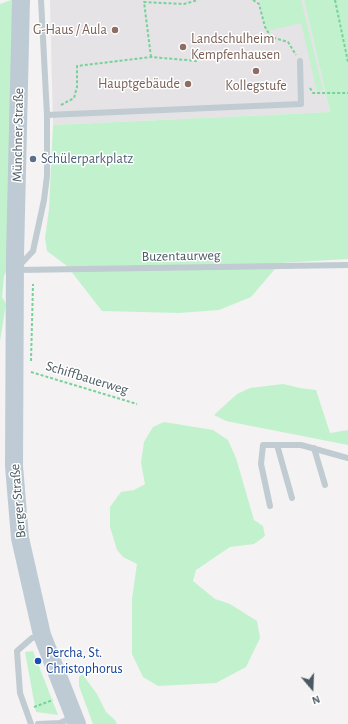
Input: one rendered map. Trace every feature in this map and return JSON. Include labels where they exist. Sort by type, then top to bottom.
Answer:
[{"type":"main road","name":"Münchner Straße","points":[[15,270],[21,0]]},
{"type":"main road","name":"Berger Straße","points":[[15,270],[14,466],[20,538],[42,635],[76,720]]},
{"type":"lane","points":[[15,270],[33,251],[44,200],[47,176],[50,115],[41,0]]},
{"type":"lane","points":[[50,115],[301,104],[300,62]]},
{"type":"lane","name":"Buzentaurweg","points":[[15,270],[348,265]]},
{"type":"lane","points":[[270,506],[261,464],[263,445],[301,445],[348,458]]},
{"type":"lane","points":[[277,445],[292,498]]},
{"type":"lane","points":[[314,448],[325,485]]},
{"type":"lane","points":[[31,724],[20,693],[17,651],[32,638],[42,635]]},
{"type":"lane","points":[[38,724],[60,723],[76,720]]},
{"type":"path","points":[[151,57],[144,2],[184,4],[198,0]]},
{"type":"path","points":[[253,0],[259,4],[264,27],[271,37],[288,42],[300,62]]},
{"type":"path","points":[[335,0],[348,62]]},
{"type":"path","points":[[50,115],[59,106],[74,98],[77,87],[77,66],[151,57],[198,61]]},
{"type":"path","points":[[310,87],[312,93],[348,93]]},
{"type":"path","points":[[31,364],[33,284]]},
{"type":"path","name":"Schiffbauerweg","points":[[31,380],[31,372],[137,404]]},
{"type":"shaded area","name":"Landschulheim Kempfenhausen","points":[[50,0],[304,0],[330,112],[53,125]]},
{"type":"green space","points":[[11,0],[17,0],[13,257],[4,276],[2,297],[6,304],[0,341],[0,4]]},
{"type":"green space","points":[[259,0],[301,0],[323,90],[317,92],[301,23],[267,31]]},
{"type":"green space","points":[[304,0],[348,0],[348,259],[280,263],[251,297],[219,310],[179,313],[102,311],[67,266],[47,251],[45,238],[49,209],[53,125],[330,112]]},
{"type":"green space","points":[[283,384],[316,390],[330,433],[348,430],[348,445],[226,421],[214,415],[237,394],[250,388]]},
{"type":"green space","points":[[164,422],[213,430],[228,440],[236,458],[254,520],[263,526],[265,536],[254,544],[230,547],[196,570],[193,581],[215,599],[230,604],[257,621],[260,638],[246,667],[216,683],[158,686],[143,677],[132,654],[132,599],[137,564],[123,557],[117,550],[110,527],[110,507],[121,492],[134,490],[145,484],[141,463],[144,442],[153,427]]},
{"type":"green space","points":[[33,651],[58,715],[36,712],[25,652]]},
{"type":"green space","points":[[83,675],[97,694],[106,712],[115,720],[117,724],[93,724],[79,686],[79,677]]},
{"type":"place","name":"G-Haus / Aula","points":[[115,30]]},
{"type":"place","name":"Landschulheim Kempfenhausen","points":[[183,47]]},
{"type":"place","name":"Kollegstufe","points":[[256,71]]},
{"type":"place","name":"Hauptgebäude","points":[[188,84]]},
{"type":"place","name":"Schülerparkplatz","points":[[33,159]]},
{"type":"place","name":"Percha, St. Christophorus","points":[[38,661]]}]
